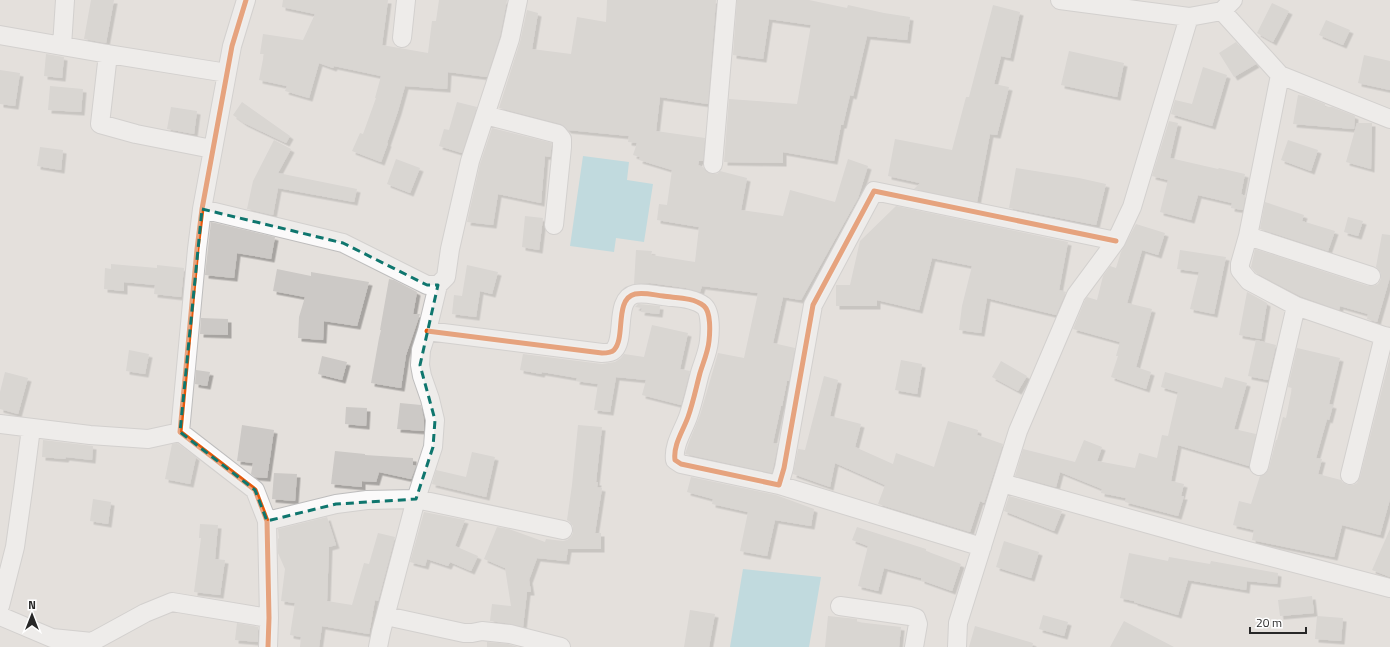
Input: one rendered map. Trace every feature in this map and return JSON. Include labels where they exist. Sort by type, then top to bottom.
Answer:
[{"type":"street","points":[[62,46],[65,0]]},
{"type":"street","points":[[180,432],[202,209],[232,46],[246,0]]},
{"type":"street","points":[[402,38],[406,0]]},
{"type":"street","points":[[378,647],[416,499],[433,447],[435,420],[430,398],[422,376],[420,365],[421,350],[438,285],[446,277],[450,249],[470,162],[510,39],[518,0]]},
{"type":"street","points":[[713,164],[727,0]]},
{"type":"street","points":[[1060,0],[1189,17],[1227,6],[1280,75],[1390,119]]},
{"type":"street","points":[[957,647],[958,624],[1018,431],[1076,295],[1116,241],[1132,207],[1189,17]]},
{"type":"street","points":[[0,35],[227,73]]},
{"type":"street","points":[[108,54],[100,124],[136,134],[212,149]]},
{"type":"street","points":[[1280,75],[1248,236],[1240,264],[1240,270],[1249,281],[1296,306],[1387,336],[1350,474]]},
{"type":"street","points":[[485,115],[558,134],[562,139],[554,225]]},
{"type":"street","points":[[779,485],[784,468],[813,305],[874,191],[1116,241]]},
{"type":"street","points":[[202,209],[344,243],[427,285],[438,285]]},
{"type":"street","points":[[1248,236],[1371,276]]},
{"type":"street","points":[[427,331],[606,353],[614,350],[618,343],[623,310],[627,298],[630,296],[643,293],[690,300],[699,303],[705,307],[707,312],[710,324],[709,343],[688,416],[675,448],[675,460],[680,464],[779,485],[982,547]]},
{"type":"street","points":[[1259,466],[1296,306]]},
{"type":"street","points":[[0,424],[90,435],[148,439],[180,432]]},
{"type":"street","points":[[0,606],[14,547],[24,490],[31,428]]},
{"type":"street","points":[[180,432],[255,490],[267,521],[269,618],[268,647]]},
{"type":"street","points":[[1002,483],[1206,540],[1390,588]]},
{"type":"street","points":[[267,521],[336,504],[367,500],[416,499],[563,530]]},
{"type":"street","points":[[0,616],[52,638],[92,642],[145,613],[172,602],[269,618]]},
{"type":"street","points":[[840,606],[916,618],[918,624],[914,647]]},
{"type":"street","points":[[386,616],[464,633],[482,631],[510,634],[561,647]]},
{"type":"highlighted area","points":[[202,209],[343,243],[427,285],[438,285],[420,365],[435,420],[433,447],[416,499],[336,504],[267,521],[255,490],[180,432]]},
{"type":"water","points":[[583,156],[629,162],[627,180],[653,184],[644,242],[616,238],[614,252],[570,246]]},
{"type":"water","points":[[743,569],[821,577],[809,647],[730,647]]},
{"type":"building","points":[[91,0],[114,0],[106,43],[84,39]]},
{"type":"building","points":[[283,0],[388,0],[382,45],[428,53],[432,21],[436,21],[439,0],[507,0],[500,36],[487,77],[448,72],[447,89],[405,86],[381,162],[352,151],[360,133],[363,134],[376,98],[381,76],[334,66],[333,68],[319,63],[309,98],[285,91],[287,86],[259,80],[264,54],[260,54],[263,34],[303,40],[315,14],[282,7]]},
{"type":"building","points":[[607,0],[716,0],[708,104],[660,97],[656,131],[705,138],[703,161],[699,161],[698,165],[712,174],[717,174],[720,171],[747,178],[741,210],[783,216],[790,190],[835,202],[848,159],[868,166],[858,198],[801,300],[783,297],[773,343],[795,348],[789,381],[787,381],[773,443],[778,444],[772,473],[685,454],[700,415],[718,353],[744,358],[758,293],[702,286],[700,292],[686,288],[650,283],[634,284],[636,250],[652,251],[651,255],[695,262],[699,227],[657,220],[659,204],[667,205],[672,170],[639,160],[640,157],[633,155],[637,143],[628,142],[629,136],[568,130],[561,124],[499,108],[520,42],[527,10],[538,13],[532,49],[571,54],[577,17],[606,22]]},
{"type":"building","points":[[737,0],[809,0],[847,8],[848,5],[910,17],[907,40],[867,36],[853,96],[850,95],[843,125],[841,125],[834,161],[783,152],[783,163],[724,162],[729,99],[797,104],[811,25],[769,19],[763,59],[733,55]]},
{"type":"building","points":[[1272,3],[1289,11],[1273,42],[1257,33]]},
{"type":"building","points":[[993,5],[1020,12],[1010,58],[1001,56],[994,84],[1009,87],[997,135],[990,134],[977,202],[914,189],[920,183],[888,176],[895,139],[952,150],[966,97],[969,97]]},
{"type":"building","points":[[1326,20],[1350,30],[1343,45],[1319,35]]},
{"type":"building","points":[[1236,42],[1256,64],[1234,77],[1219,53]]},
{"type":"building","points":[[1069,51],[1124,63],[1117,97],[1061,85]]},
{"type":"building","points":[[46,54],[64,57],[62,78],[44,76]]},
{"type":"building","points":[[1364,55],[1390,61],[1390,90],[1358,83]]},
{"type":"building","points":[[1203,67],[1227,75],[1212,126],[1171,114],[1175,100],[1192,104]]},
{"type":"building","points":[[0,70],[20,73],[15,106],[0,104]]},
{"type":"building","points":[[50,86],[83,89],[81,112],[48,110]]},
{"type":"building","points":[[1298,95],[1325,104],[1325,107],[1332,107],[1355,116],[1354,129],[1293,124]]},
{"type":"building","points":[[242,102],[290,136],[286,143],[244,123],[233,115]]},
{"type":"building","points":[[457,102],[477,107],[462,153],[439,146],[444,129],[449,130]]},
{"type":"building","points":[[171,107],[197,111],[194,134],[167,129]]},
{"type":"building","points":[[1169,121],[1178,123],[1170,158],[1245,174],[1241,194],[1245,196],[1243,210],[1231,208],[1232,203],[1198,195],[1191,220],[1160,212],[1168,180],[1152,176]]},
{"type":"building","points":[[1357,123],[1372,123],[1371,169],[1346,162]]},
{"type":"building","points":[[492,128],[552,143],[550,157],[545,156],[541,203],[498,194],[493,225],[467,222],[480,164]]},
{"type":"building","points":[[274,140],[291,149],[278,173],[357,189],[354,202],[278,188],[273,215],[247,209],[253,181]]},
{"type":"building","points":[[1288,140],[1318,150],[1311,171],[1281,160]]},
{"type":"building","points":[[40,147],[63,150],[61,170],[37,166]]},
{"type":"building","points":[[396,159],[420,168],[410,193],[387,184]]},
{"type":"building","points":[[1016,168],[1106,184],[1096,225],[1009,208]]},
{"type":"building","points":[[1265,202],[1304,215],[1302,221],[1335,231],[1328,251],[1260,229]]},
{"type":"building","points":[[896,206],[1068,242],[1059,290],[1066,292],[1056,315],[987,298],[981,333],[959,330],[962,306],[972,266],[932,258],[919,310],[877,300],[877,306],[836,306],[836,285],[850,285],[860,241]]},
{"type":"building","points":[[525,216],[543,218],[539,250],[522,247]]},
{"type":"building","points":[[1348,217],[1363,221],[1358,236],[1344,232]]},
{"type":"building","points":[[211,222],[275,237],[271,259],[237,253],[234,278],[205,275]]},
{"type":"building","points":[[1136,224],[1165,233],[1158,255],[1142,250],[1127,303],[1152,309],[1136,367],[1151,372],[1146,389],[1111,377],[1118,356],[1116,356],[1120,342],[1073,329],[1087,297],[1097,300],[1103,276],[1110,266],[1116,268],[1121,252]]},
{"type":"building","points":[[1382,234],[1390,235],[1390,277],[1377,322],[1367,319],[1368,314],[1340,306],[1339,310],[1300,296],[1256,273],[1251,267],[1255,249],[1368,286],[1374,286],[1378,284],[1381,279],[1381,273],[1376,267]]},
{"type":"building","points":[[1180,250],[1226,257],[1214,314],[1190,309],[1199,272],[1177,269]]},
{"type":"building","points":[[111,264],[157,268],[157,265],[184,268],[181,297],[154,294],[155,285],[124,282],[124,291],[104,289],[105,268],[111,269]]},
{"type":"building","points":[[467,265],[498,272],[492,294],[480,291],[476,317],[452,314],[454,295],[462,296]]},
{"type":"building","points":[[277,269],[311,276],[311,272],[369,282],[357,326],[324,321],[323,340],[298,338],[299,317],[305,297],[273,291]]},
{"type":"building","points":[[389,279],[417,292],[413,314],[420,314],[406,355],[401,388],[371,383]]},
{"type":"building","points":[[1247,292],[1267,303],[1261,339],[1239,335]]},
{"type":"building","points":[[638,304],[660,306],[659,314],[641,312],[642,308],[635,307]]},
{"type":"building","points":[[201,318],[228,319],[228,335],[200,334]]},
{"type":"building","points":[[652,325],[688,333],[680,369],[690,371],[681,405],[642,395],[646,380],[616,377],[610,412],[594,410],[598,384],[576,381],[577,378],[520,370],[523,354],[602,364],[615,362],[624,354],[644,357]]},
{"type":"building","points":[[1256,340],[1276,345],[1268,380],[1248,376]]},
{"type":"building","points":[[1297,348],[1340,358],[1329,404],[1333,405],[1329,420],[1327,419],[1316,458],[1322,459],[1318,474],[1341,480],[1343,483],[1348,485],[1357,483],[1360,477],[1390,357],[1390,499],[1380,535],[1342,525],[1334,557],[1252,540],[1254,530],[1233,525],[1239,501],[1251,504],[1260,476],[1266,473],[1269,468],[1283,417],[1286,418],[1292,388],[1288,387]]},
{"type":"building","points":[[129,350],[149,354],[145,374],[126,371]]},
{"type":"building","points":[[322,356],[347,362],[342,380],[318,374]]},
{"type":"building","points":[[901,360],[922,364],[917,394],[895,390]]},
{"type":"building","points":[[1001,361],[1027,376],[1018,391],[992,377]]},
{"type":"building","points":[[196,370],[210,372],[207,386],[195,384]]},
{"type":"building","points":[[5,372],[28,378],[18,414],[0,409],[0,392]]},
{"type":"building","points":[[1165,372],[1222,388],[1225,377],[1247,383],[1234,429],[1256,434],[1249,466],[1178,445],[1171,481],[1184,484],[1181,496],[1184,496],[1178,516],[1125,502],[1126,498],[1101,493],[1102,489],[1060,472],[1056,487],[1015,476],[1023,449],[1075,462],[1084,440],[1102,447],[1097,461],[1135,468],[1139,453],[1157,458],[1162,435],[1168,436],[1178,392],[1161,387]]},
{"type":"building","points":[[824,376],[838,380],[830,416],[861,424],[855,447],[893,464],[896,453],[934,467],[948,421],[978,430],[977,435],[1003,444],[984,503],[980,501],[970,532],[878,504],[885,485],[835,463],[830,487],[793,474],[798,449],[805,450]]},
{"type":"building","points":[[400,403],[421,405],[424,431],[397,429]]},
{"type":"building","points":[[346,407],[367,408],[366,426],[345,424]]},
{"type":"building","points":[[242,425],[274,430],[267,478],[255,477],[251,474],[253,463],[237,461]]},
{"type":"building","points":[[578,425],[602,427],[596,482],[598,482],[597,487],[602,488],[595,533],[601,533],[601,549],[568,549],[566,561],[537,558],[529,580],[531,592],[527,592],[523,627],[490,621],[492,604],[511,606],[505,568],[484,559],[497,527],[509,529],[545,542],[546,539],[567,540],[573,533],[573,526],[567,520]]},
{"type":"building","points":[[43,440],[93,446],[92,460],[66,457],[65,459],[42,457]]},
{"type":"building","points":[[177,443],[196,457],[190,484],[165,479],[172,444]]},
{"type":"building","points":[[335,451],[365,455],[413,458],[413,465],[416,466],[411,479],[379,472],[376,482],[362,481],[362,487],[331,484]]},
{"type":"building","points":[[472,452],[495,457],[486,497],[432,484],[436,470],[466,477]]},
{"type":"building","points":[[274,473],[297,474],[295,501],[272,499]]},
{"type":"building","points":[[691,477],[776,495],[814,509],[811,526],[775,520],[767,556],[740,551],[748,512],[712,504],[713,499],[687,492]]},
{"type":"building","points":[[1009,496],[1062,511],[1054,531],[1004,511]]},
{"type":"building","points":[[93,499],[111,502],[108,524],[90,521]]},
{"type":"building","points":[[424,512],[465,520],[455,546],[478,556],[471,571],[450,562],[448,566],[427,559],[425,566],[410,562]]},
{"type":"building","points":[[327,517],[336,545],[329,547],[327,601],[352,605],[364,563],[369,564],[378,533],[395,537],[378,601],[375,600],[369,634],[322,626],[319,647],[300,647],[301,637],[290,635],[295,603],[281,601],[285,569],[278,553],[278,529]]},
{"type":"building","points":[[200,524],[218,525],[215,559],[225,560],[220,595],[194,592],[201,538],[199,538]]},
{"type":"building","points":[[857,527],[926,549],[926,551],[961,564],[952,591],[921,580],[921,578],[884,568],[878,591],[858,586],[868,546],[852,540]]},
{"type":"building","points":[[1390,529],[1390,577],[1372,570]]},
{"type":"building","points":[[1004,541],[1039,552],[1031,578],[996,567]]},
{"type":"building","points":[[1129,553],[1168,561],[1169,557],[1210,564],[1211,561],[1278,573],[1277,584],[1247,581],[1246,590],[1188,580],[1178,615],[1120,598]]},
{"type":"building","points":[[1312,596],[1314,613],[1280,616],[1278,600]]},
{"type":"building","points":[[690,610],[715,614],[709,647],[684,647]]},
{"type":"building","points":[[1043,615],[1068,622],[1064,636],[1039,629]]},
{"type":"building","points":[[828,616],[857,619],[857,622],[901,627],[899,647],[825,647]]},
{"type":"building","points":[[1317,616],[1343,618],[1341,641],[1315,639]]},
{"type":"building","points":[[1124,621],[1174,647],[1110,647]]},
{"type":"building","points":[[237,623],[258,627],[258,642],[235,640]]},
{"type":"building","points":[[975,626],[1033,643],[1032,647],[969,647]]},
{"type":"building","points":[[487,642],[508,644],[518,647],[487,647]]},
{"type":"cycle path","points":[[246,0],[232,46],[202,209],[180,432],[255,490],[267,521],[269,618],[268,647]]},
{"type":"cycle path","points":[[427,331],[607,353],[613,351],[617,344],[622,311],[629,297],[638,293],[645,293],[684,298],[700,303],[706,309],[710,322],[707,353],[690,412],[675,449],[675,460],[681,464],[779,485],[784,468],[813,305],[874,191],[1116,241]]}]
